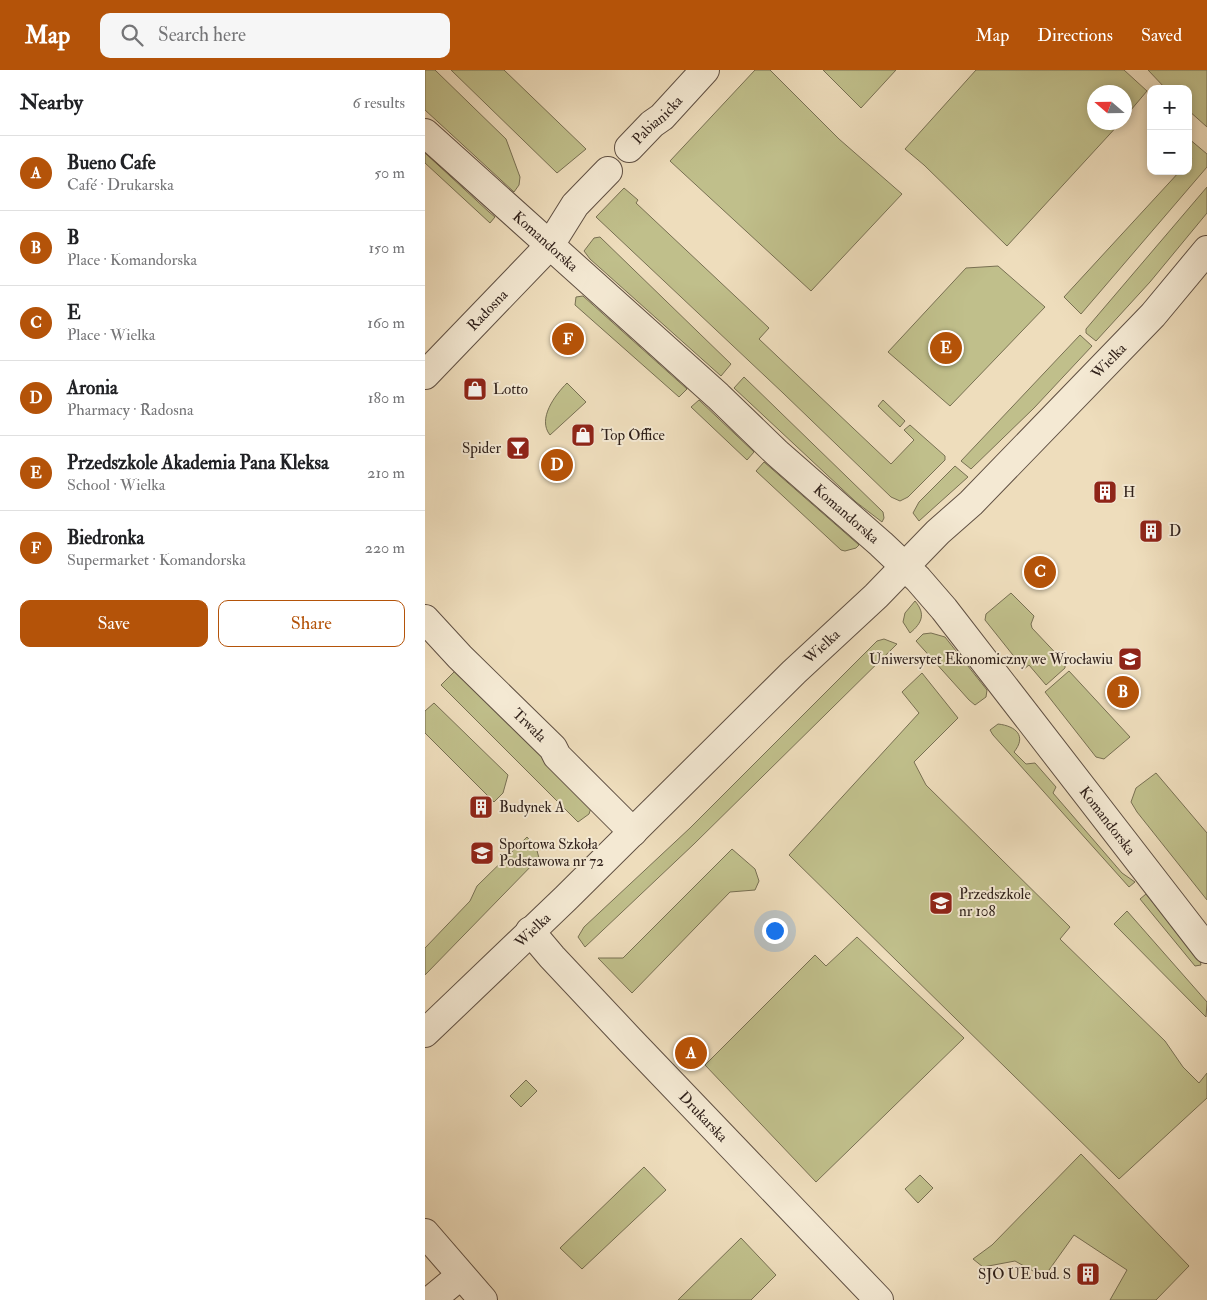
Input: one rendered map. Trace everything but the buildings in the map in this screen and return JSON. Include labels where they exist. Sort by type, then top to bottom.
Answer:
[{"type":"street","name":"Pabianicka","points":[[629,148],[663,116],[705,70]]},
{"type":"street","name":"Komandorska","points":[[425,133],[718,396],[773,449],[905,566],[943,609],[1207,949]]},
{"type":"street","points":[[550,245],[575,205],[608,171]]},
{"type":"street","name":"Radosna","points":[[425,375],[550,245]]},
{"type":"street","name":"Wielka","points":[[425,1033],[566,898],[782,683],[876,596],[938,532],[985,489],[1153,315],[1207,250]]},
{"type":"street","name":"Trwała","points":[[425,619],[633,832]]},
{"type":"street","name":"Drukarska","points":[[530,931],[630,1040],[879,1300]]},
{"type":"street","points":[[425,1234],[483,1300]]},
{"type":"street","points":[[431,1300],[460,1276]]},
{"type":"shaded area","points":[[425,70],[435,70],[506,139],[520,177],[519,185],[514,192],[425,110]]},
{"type":"shaded area","points":[[451,70],[504,70],[586,149],[557,173]]},
{"type":"shaded area","points":[[755,70],[770,70],[839,139],[902,194],[811,291],[670,161]]},
{"type":"shaded area","points":[[823,70],[896,70],[861,108]]},
{"type":"shaded area","points":[[976,70],[1124,70],[1147,91],[1132,109],[1132,85],[1087,85],[1087,130],[1114,130],[1007,246],[905,149]]},
{"type":"shaded area","points":[[1148,70],[1207,70],[1207,127],[1192,114],[1192,85],[1162,85]]},
{"type":"shaded area","points":[[1192,141],[1207,154],[1207,167],[1081,314],[1064,297],[1176,175],[1192,175]]},
{"type":"shaded area","points":[[425,153],[495,217],[490,223],[425,163]]},
{"type":"shaded area","points":[[1207,187],[1207,213],[1150,282],[1096,341],[1086,333],[1086,329]]},
{"type":"shaded area","points":[[624,188],[638,200],[636,203],[769,328],[759,339],[891,464],[914,440],[904,430],[910,425],[945,456],[945,460],[908,497],[900,501],[891,497],[596,217]]},
{"type":"shaded area","points":[[600,237],[731,364],[721,376],[590,259],[584,251],[594,238]]},
{"type":"shaded area","points":[[998,266],[1045,307],[950,406],[888,352],[966,268]]},
{"type":"shaded area","points":[[583,296],[687,389],[679,397],[575,305],[576,297]]},
{"type":"shaded area","points":[[1080,335],[1092,346],[1034,408],[971,469],[961,461]]},
{"type":"shaded area","points":[[744,377],[883,512],[884,518],[882,522],[856,502],[734,388]]},
{"type":"shaded area","points":[[567,383],[586,402],[550,435],[545,422],[549,408],[557,394]]},
{"type":"shaded area","points":[[699,400],[754,452],[747,460],[691,407]]},
{"type":"shaded area","points":[[883,400],[905,421],[900,427],[878,406]]},
{"type":"shaded area","points":[[764,462],[859,545],[856,548],[845,551],[841,550],[756,471]]},
{"type":"shaded area","points":[[955,466],[968,477],[919,521],[913,513],[919,502]]},
{"type":"shaded area","points":[[1011,593],[1034,616],[1031,624],[1032,628],[1065,663],[1065,668],[1046,685],[1029,665],[1024,669],[985,620],[986,614]]},
{"type":"shaded area","points":[[915,601],[921,610],[921,618],[920,622],[910,633],[903,622],[905,613]]},
{"type":"shaded area","points":[[931,633],[945,637],[987,690],[986,697],[975,705],[916,641],[923,634]]},
{"type":"shaded area","points":[[884,639],[897,644],[694,844],[585,947],[578,937],[584,927],[690,828],[877,641]]},
{"type":"shaded area","points":[[458,668],[592,805],[589,814],[578,822],[441,685]]},
{"type":"shaded area","points":[[1069,671],[1130,737],[1104,759],[1096,757],[1045,692]]},
{"type":"shaded area","points":[[922,673],[958,718],[914,762],[926,785],[1070,927],[1060,939],[1165,1041],[1183,1067],[1199,1083],[1207,1073],[1207,1098],[1119,1179],[789,855],[919,713],[902,692]]},
{"type":"shaded area","points":[[434,703],[508,775],[503,793],[494,802],[425,733],[425,711]]},
{"type":"shaded area","points":[[998,724],[1010,727],[1018,733],[1020,741],[1014,752],[1026,764],[1035,763],[1056,787],[1053,793],[1122,873],[1135,882],[1129,887],[993,735],[990,730]]},
{"type":"shaded area","points":[[1156,773],[1207,833],[1207,900],[1131,802],[1136,788]]},
{"type":"shaded area","points":[[527,837],[536,847],[539,858],[425,975],[425,948],[470,901],[477,886]]},
{"type":"shaded area","points":[[732,849],[755,869],[759,881],[755,890],[730,892],[632,993],[598,958],[623,958]]},
{"type":"shaded area","points":[[1146,894],[1200,960],[1201,965],[1195,966],[1140,899]]},
{"type":"shaded area","points":[[1127,911],[1207,1002],[1206,1017],[1114,924]]},
{"type":"shaded area","points":[[857,937],[964,1038],[816,1182],[705,1065],[815,955],[826,966]]},
{"type":"shaded area","points":[[526,1080],[537,1091],[521,1107],[510,1096]]},
{"type":"shaded area","points":[[1081,1154],[1189,1266],[1156,1300],[1110,1300],[1127,1270],[1074,1235],[1044,1277],[1015,1261],[983,1267],[973,1259],[992,1245]]},
{"type":"shaded area","points":[[644,1167],[666,1190],[582,1269],[560,1248]]},
{"type":"shaded area","points":[[920,1175],[933,1188],[918,1203],[905,1189]]},
{"type":"shaded area","points":[[741,1238],[776,1275],[751,1300],[678,1300]]},
{"type":"place","name":"Biedronka","points":[[568,339]]},
{"type":"place","name":"Przedszkole Akademia Pana Kleksa","points":[[946,348]]},
{"type":"place","name":"Lotto","points":[[475,389]]},
{"type":"place","name":"Top Office","points":[[583,435]]},
{"type":"place","name":"Spider","points":[[518,448]]},
{"type":"place","name":"Aronia","points":[[557,465]]},
{"type":"place","name":"H","points":[[1105,492]]},
{"type":"place","name":"D","points":[[1151,531]]},
{"type":"place","name":"E","points":[[1040,572]]},
{"type":"place","name":"Uniwersytet Ekonomiczny we Wrocławiu","points":[[1130,659]]},
{"type":"place","name":"B","points":[[1123,692]]},
{"type":"place","name":"Budynek A","points":[[481,807]]},
{"type":"place","name":"Sportowa Szkoła Podstawowa nr 72","points":[[482,853]]},
{"type":"place","name":"Przedszkole nr 108","points":[[941,903]]},
{"type":"place","name":"Bueno Cafe","points":[[691,1053]]},
{"type":"place","name":"SJO UE bud. S","points":[[1088,1274]]}]
